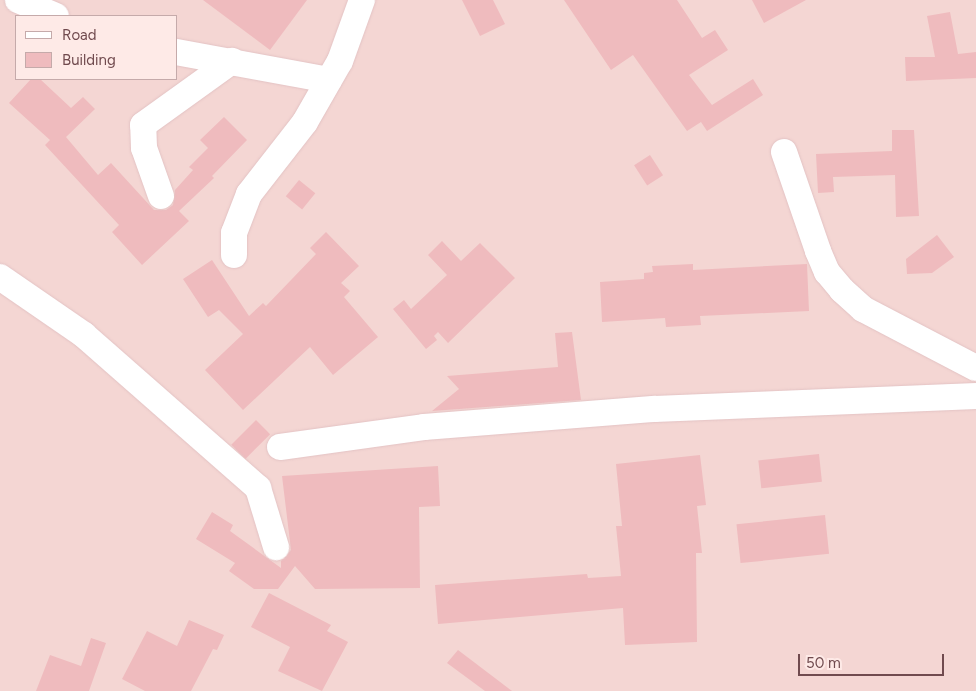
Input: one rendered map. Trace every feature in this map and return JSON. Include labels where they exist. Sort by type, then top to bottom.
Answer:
[{"type":"street","points":[[18,0],[54,15]]},
{"type":"street","points":[[234,255],[234,233],[249,194],[305,122],[340,61],[362,0]]},
{"type":"street","points":[[178,52],[232,61],[282,74],[328,80]]},
{"type":"street","points":[[161,196],[144,148],[143,124],[232,61]]},
{"type":"street","points":[[784,152],[818,252],[828,272],[842,290],[863,309],[976,368]]},
{"type":"street","points":[[0,277],[84,335],[258,488],[276,547]]},
{"type":"street","points":[[280,447],[424,427],[655,409],[976,396]]},
{"type":"shaded area","points":[[0,0],[976,0],[976,691],[0,691]]},
{"type":"building","points":[[203,0],[307,0],[270,50]]},
{"type":"building","points":[[462,0],[493,0],[505,24],[480,36]]},
{"type":"building","points":[[564,0],[677,0],[702,38],[715,30],[728,50],[689,75],[712,105],[753,79],[763,95],[707,131],[701,122],[687,131],[633,55],[611,70]]},
{"type":"building","points":[[752,0],[806,0],[764,23]]},
{"type":"building","points":[[950,12],[958,54],[976,52],[976,78],[906,81],[905,57],[935,57],[927,16]]},
{"type":"building","points":[[30,80],[41,80],[71,108],[83,97],[95,109],[66,137],[98,175],[111,163],[154,210],[166,210],[173,205],[175,190],[193,170],[189,167],[208,148],[200,140],[224,117],[247,140],[212,176],[214,178],[179,211],[189,221],[142,265],[112,232],[119,225],[45,145],[50,140],[9,103]]},
{"type":"building","points":[[892,130],[914,130],[919,216],[896,217],[895,175],[833,177],[834,192],[818,193],[816,154],[892,151]]},
{"type":"building","points":[[650,155],[663,175],[647,185],[634,165]]},
{"type":"building","points":[[299,180],[315,193],[302,210],[286,196]]},
{"type":"building","points":[[326,232],[359,266],[341,283],[350,291],[344,297],[378,337],[333,375],[310,347],[243,410],[205,370],[243,334],[219,310],[208,317],[183,279],[212,260],[249,316],[263,303],[266,306],[316,254],[310,248]]},
{"type":"building","points":[[937,235],[954,257],[932,273],[907,274],[906,259]]},
{"type":"building","points":[[442,241],[461,261],[480,243],[515,278],[448,343],[438,332],[434,336],[437,340],[426,349],[393,309],[404,300],[411,309],[447,275],[428,255]]},
{"type":"building","points":[[693,264],[693,270],[807,264],[809,311],[700,316],[701,325],[666,327],[665,318],[602,322],[600,282],[644,279],[644,273],[653,272],[652,266]]},
{"type":"building","points":[[572,332],[581,400],[432,411],[459,389],[447,376],[558,367],[555,333]]},
{"type":"building","points":[[256,420],[270,434],[245,459],[231,445]]},
{"type":"building","points":[[819,454],[822,482],[761,488],[758,460]]},
{"type":"building","points":[[700,455],[706,505],[697,506],[702,553],[696,553],[697,642],[625,645],[623,608],[438,624],[435,585],[587,574],[588,578],[621,576],[616,526],[622,526],[616,464]]},
{"type":"building","points":[[438,466],[440,506],[419,507],[420,588],[315,589],[295,566],[278,589],[254,589],[229,571],[235,563],[196,539],[212,512],[233,525],[230,531],[281,568],[281,561],[291,550],[282,476]]},
{"type":"building","points":[[825,515],[829,554],[741,563],[736,524]]},
{"type":"building","points":[[269,593],[331,625],[327,631],[348,642],[322,691],[278,671],[290,647],[251,627]]},
{"type":"building","points":[[189,620],[224,635],[217,650],[213,649],[191,691],[145,691],[122,679],[147,631],[177,646]]},
{"type":"building","points":[[91,638],[106,643],[89,691],[36,691],[50,655],[81,666]]},
{"type":"building","points":[[458,650],[512,691],[485,691],[447,663]]}]
